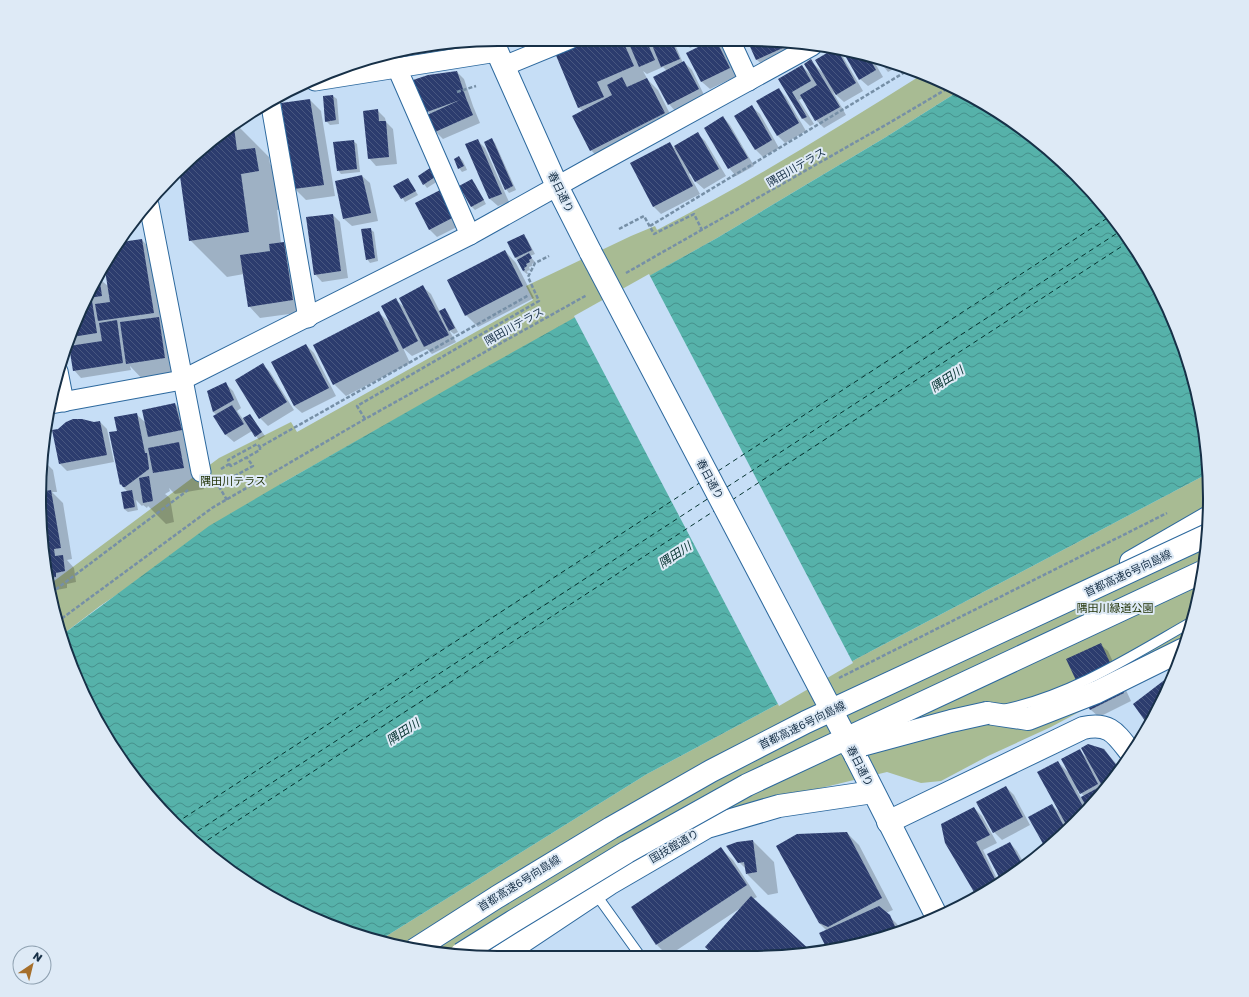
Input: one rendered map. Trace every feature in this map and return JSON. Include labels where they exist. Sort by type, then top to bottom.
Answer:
[{"type":"main road","name":"春日通り","points":[[498,53],[557,186],[591,253],[855,755],[934,912]]},
{"type":"main road","points":[[1039,614],[1202,521]]},
{"type":"main road","name":"首都高速6号向島線","points":[[423,944],[497,897],[611,828],[710,771],[806,722],[1201,538]]},
{"type":"main road","points":[[468,950],[627,852],[747,785],[1196,575]]},
{"type":"main road","points":[[747,785],[853,747],[951,721],[987,713],[1028,719],[1097,692],[1176,653]]},
{"type":"main road","points":[[888,822],[1083,728],[1093,726],[1107,727],[1116,733],[1128,749]]},
{"type":"main road","name":"国技館通り","points":[[508,951],[595,893],[706,827],[779,806],[873,792]]},
{"type":"street","points":[[328,79],[498,53],[534,46]]},
{"type":"street","points":[[733,46],[749,81]]},
{"type":"street","points":[[58,403],[182,380],[308,318],[470,235],[806,50]]},
{"type":"street","points":[[397,68],[470,235]]},
{"type":"street","points":[[271,107],[308,318]]},
{"type":"street","points":[[150,210],[182,380],[209,472]]},
{"type":"lane","points":[[987,713],[1029,704],[1096,676],[1185,624]]},
{"type":"lane","points":[[595,893],[636,951]]},
{"type":"path","points":[[650,226],[904,73]]},
{"type":"path","points":[[457,92],[476,86]]},
{"type":"path","name":"隅田川テラス","points":[[619,276],[945,90]]},
{"type":"path","points":[[619,229],[644,216],[654,234],[694,214],[702,230]]},
{"type":"path","points":[[365,419],[357,406],[539,301],[528,277],[535,262],[549,256]]},
{"type":"path","name":"隅田川テラス","points":[[62,618],[212,508],[365,419],[592,292]]},
{"type":"path","points":[[209,472],[229,464],[231,466],[247,458],[260,450],[260,447],[529,295]]},
{"type":"path","points":[[229,464],[228,460],[257,444],[260,447]]},
{"type":"path","points":[[227,500],[218,485],[252,466],[247,458]]},
{"type":"path","points":[[56,590],[191,488]]},
{"type":"green space","name":"隅田川テラス","points":[[917,78],[954,94],[886,137],[717,238],[284,482],[100,606],[66,632],[61,616],[54,581],[219,458],[291,422],[297,432],[533,300],[526,286],[631,236],[655,226],[657,230],[725,194]]},
{"type":"green space","name":"隅田川緑道公園","points":[[1202,476],[1202,528],[1199,558],[1188,616],[1171,667],[1135,682],[1051,727],[988,756],[941,781],[921,783],[887,772],[788,796],[593,886],[491,951],[439,947],[385,937],[647,774],[776,705],[858,658]]},
{"type":"water","name":"隅田川","points":[[954,94],[1002,122],[1026,140],[1049,158],[1091,200],[1127,247],[1156,298],[1169,325],[1188,381],[1199,439],[1202,476],[858,658],[776,705],[647,774],[385,937],[325,917],[272,890],[247,875],[200,839],[158,797],[122,750],[107,725],[80,672],[66,632],[209,526],[479,371],[717,238],[886,137]]},
{"type":"pier","points":[[649,274],[853,663],[779,706],[574,316]]},
{"type":"building","points":[[572,46],[625,46],[634,66],[597,82],[604,97],[578,108],[555,53]]},
{"type":"building","points":[[630,46],[649,46],[655,60],[639,67]]},
{"type":"building","points":[[652,46],[674,46],[680,59],[661,67]]},
{"type":"building","points":[[700,46],[719,46],[730,68],[701,82],[686,53]]},
{"type":"building","points":[[750,46],[784,47],[756,60]]},
{"type":"building","points":[[827,53],[840,55],[856,83],[836,95],[815,60]]},
{"type":"building","points":[[845,56],[871,62],[876,70],[859,80]]},
{"type":"building","points":[[811,59],[840,107],[815,121],[800,95],[817,85],[804,64]]},
{"type":"building","points":[[684,61],[699,89],[668,105],[653,77]]},
{"type":"building","points":[[802,65],[811,81],[792,92],[807,117],[802,119],[778,79]]},
{"type":"building","points":[[457,71],[473,115],[435,132],[427,115],[460,100],[427,112],[413,80],[428,75]]},
{"type":"building","points":[[622,77],[627,87],[647,78],[665,113],[590,151],[572,116],[612,95],[607,85]]},
{"type":"building","points":[[779,88],[799,123],[777,136],[756,101]]},
{"type":"building","points":[[333,95],[336,120],[325,122],[323,96]]},
{"type":"building","points":[[310,99],[324,185],[294,189],[281,103]]},
{"type":"building","points":[[752,105],[772,140],[755,150],[734,116]]},
{"type":"building","points":[[378,109],[379,121],[386,121],[389,157],[368,159],[363,111]]},
{"type":"building","points":[[723,116],[748,158],[728,169],[704,128]]},
{"type":"building","points":[[235,131],[237,150],[255,148],[259,171],[241,174],[249,232],[189,241],[180,178],[200,158]]},
{"type":"building","points":[[698,132],[719,169],[695,182],[674,146]]},
{"type":"building","points":[[492,138],[513,186],[505,190],[484,142]]},
{"type":"building","points":[[478,139],[502,194],[489,199],[465,144]]},
{"type":"building","points":[[354,140],[357,169],[337,171],[333,142]]},
{"type":"building","points":[[670,142],[693,186],[653,207],[630,163]]},
{"type":"building","points":[[459,156],[464,166],[458,169],[454,159]]},
{"type":"building","points":[[430,168],[435,177],[423,185],[418,176]]},
{"type":"building","points":[[362,175],[371,213],[343,219],[335,181]]},
{"type":"building","points":[[408,178],[416,191],[401,199],[393,186]]},
{"type":"building","points":[[472,179],[484,200],[471,207],[459,186]]},
{"type":"building","points":[[442,189],[456,216],[429,230],[415,203]]},
{"type":"building","points":[[333,214],[341,271],[314,275],[306,217]]},
{"type":"building","points":[[371,228],[375,258],[366,260],[361,229]]},
{"type":"building","points":[[524,234],[532,250],[515,258],[507,242]]},
{"type":"building","points":[[142,239],[154,313],[98,321],[95,304],[110,302],[106,274],[126,241]]},
{"type":"building","points":[[284,242],[293,300],[248,307],[240,255],[270,251],[269,244]]},
{"type":"building","points":[[505,250],[523,286],[465,316],[447,280]]},
{"type":"building","points":[[529,253],[532,258],[529,260],[530,262],[526,264],[527,266],[523,271],[517,260]]},
{"type":"building","points":[[100,284],[102,296],[93,297]]},
{"type":"building","points":[[423,285],[449,335],[424,347],[399,298]]},
{"type":"building","points":[[396,298],[418,341],[403,349],[381,306]]},
{"type":"building","points":[[92,301],[97,333],[76,336],[80,325]]},
{"type":"building","points":[[445,308],[455,328],[449,331],[439,311]]},
{"type":"building","points":[[379,311],[399,351],[333,385],[313,345]]},
{"type":"building","points":[[159,317],[165,358],[126,364],[120,322]]},
{"type":"building","points":[[117,320],[123,363],[73,371],[70,353],[73,345],[102,341],[99,323]]},
{"type":"building","points":[[306,344],[329,388],[294,406],[271,362]]},
{"type":"building","points":[[263,363],[287,402],[259,419],[235,380]]},
{"type":"building","points":[[226,382],[234,400],[213,412],[207,391]]},
{"type":"building","points":[[175,403],[182,430],[148,437],[142,410]]},
{"type":"building","points":[[232,405],[244,424],[225,435],[213,416]]},
{"type":"building","points":[[137,413],[145,453],[147,453],[149,469],[123,487],[121,484],[120,485],[109,432],[117,431],[114,417]]},
{"type":"building","points":[[250,414],[262,432],[255,437],[243,418]]},
{"type":"building","points":[[73,419],[82,419],[94,422],[100,421],[107,455],[59,464],[52,430],[58,429],[66,422]]},
{"type":"building","points":[[179,442],[184,468],[153,473],[148,448]]},
{"type":"building","points":[[149,476],[153,501],[143,503],[139,478]]},
{"type":"building","points":[[51,490],[61,548],[54,549],[55,556],[63,555],[65,571],[56,573],[56,577],[53,577],[47,528],[46,491]]},
{"type":"building","points":[[132,490],[135,507],[124,509],[121,492]]},
{"type":"building","points":[[1101,643],[1124,693],[1090,710],[1066,659]]},
{"type":"building","points":[[1166,679],[1145,720],[1133,704]]},
{"type":"building","points":[[1088,744],[1104,749],[1116,765],[1101,784],[1081,748]]},
{"type":"building","points":[[1080,749],[1098,784],[1080,794],[1061,759]]},
{"type":"building","points":[[1058,761],[1083,805],[1065,823],[1037,772]]},
{"type":"building","points":[[1006,786],[1023,817],[993,833],[976,802]]},
{"type":"building","points":[[1098,787],[1085,803],[1081,797]]},
{"type":"building","points":[[1052,804],[1063,825],[1043,844],[1028,817]]},
{"type":"building","points":[[974,807],[990,835],[976,842],[995,879],[974,892],[945,843],[941,824]]},
{"type":"building","points":[[847,832],[882,898],[828,927],[819,923],[776,846],[797,834]]},
{"type":"building","points":[[753,840],[757,872],[746,874],[744,862],[738,863],[726,846],[737,842]]},
{"type":"building","points":[[1010,842],[1020,861],[999,877],[987,854]]},
{"type":"building","points":[[721,847],[747,885],[656,945],[631,907]]},
{"type":"building","points":[[751,896],[807,947],[780,950],[709,951],[705,947]]},
{"type":"building","points":[[879,906],[890,915],[895,927],[868,936],[825,944],[819,933]]},
{"type":"ferry route","points":[[718,471],[1106,219]]},
{"type":"ferry route","points":[[727,487],[1117,233]]},
{"type":"ferry route","points":[[732,500],[1125,244]]},
{"type":"ferry route","points":[[181,820],[701,482]]},
{"type":"ferry route","points":[[194,833],[709,498]]},
{"type":"ferry route","points":[[204,842],[714,511]]}]
